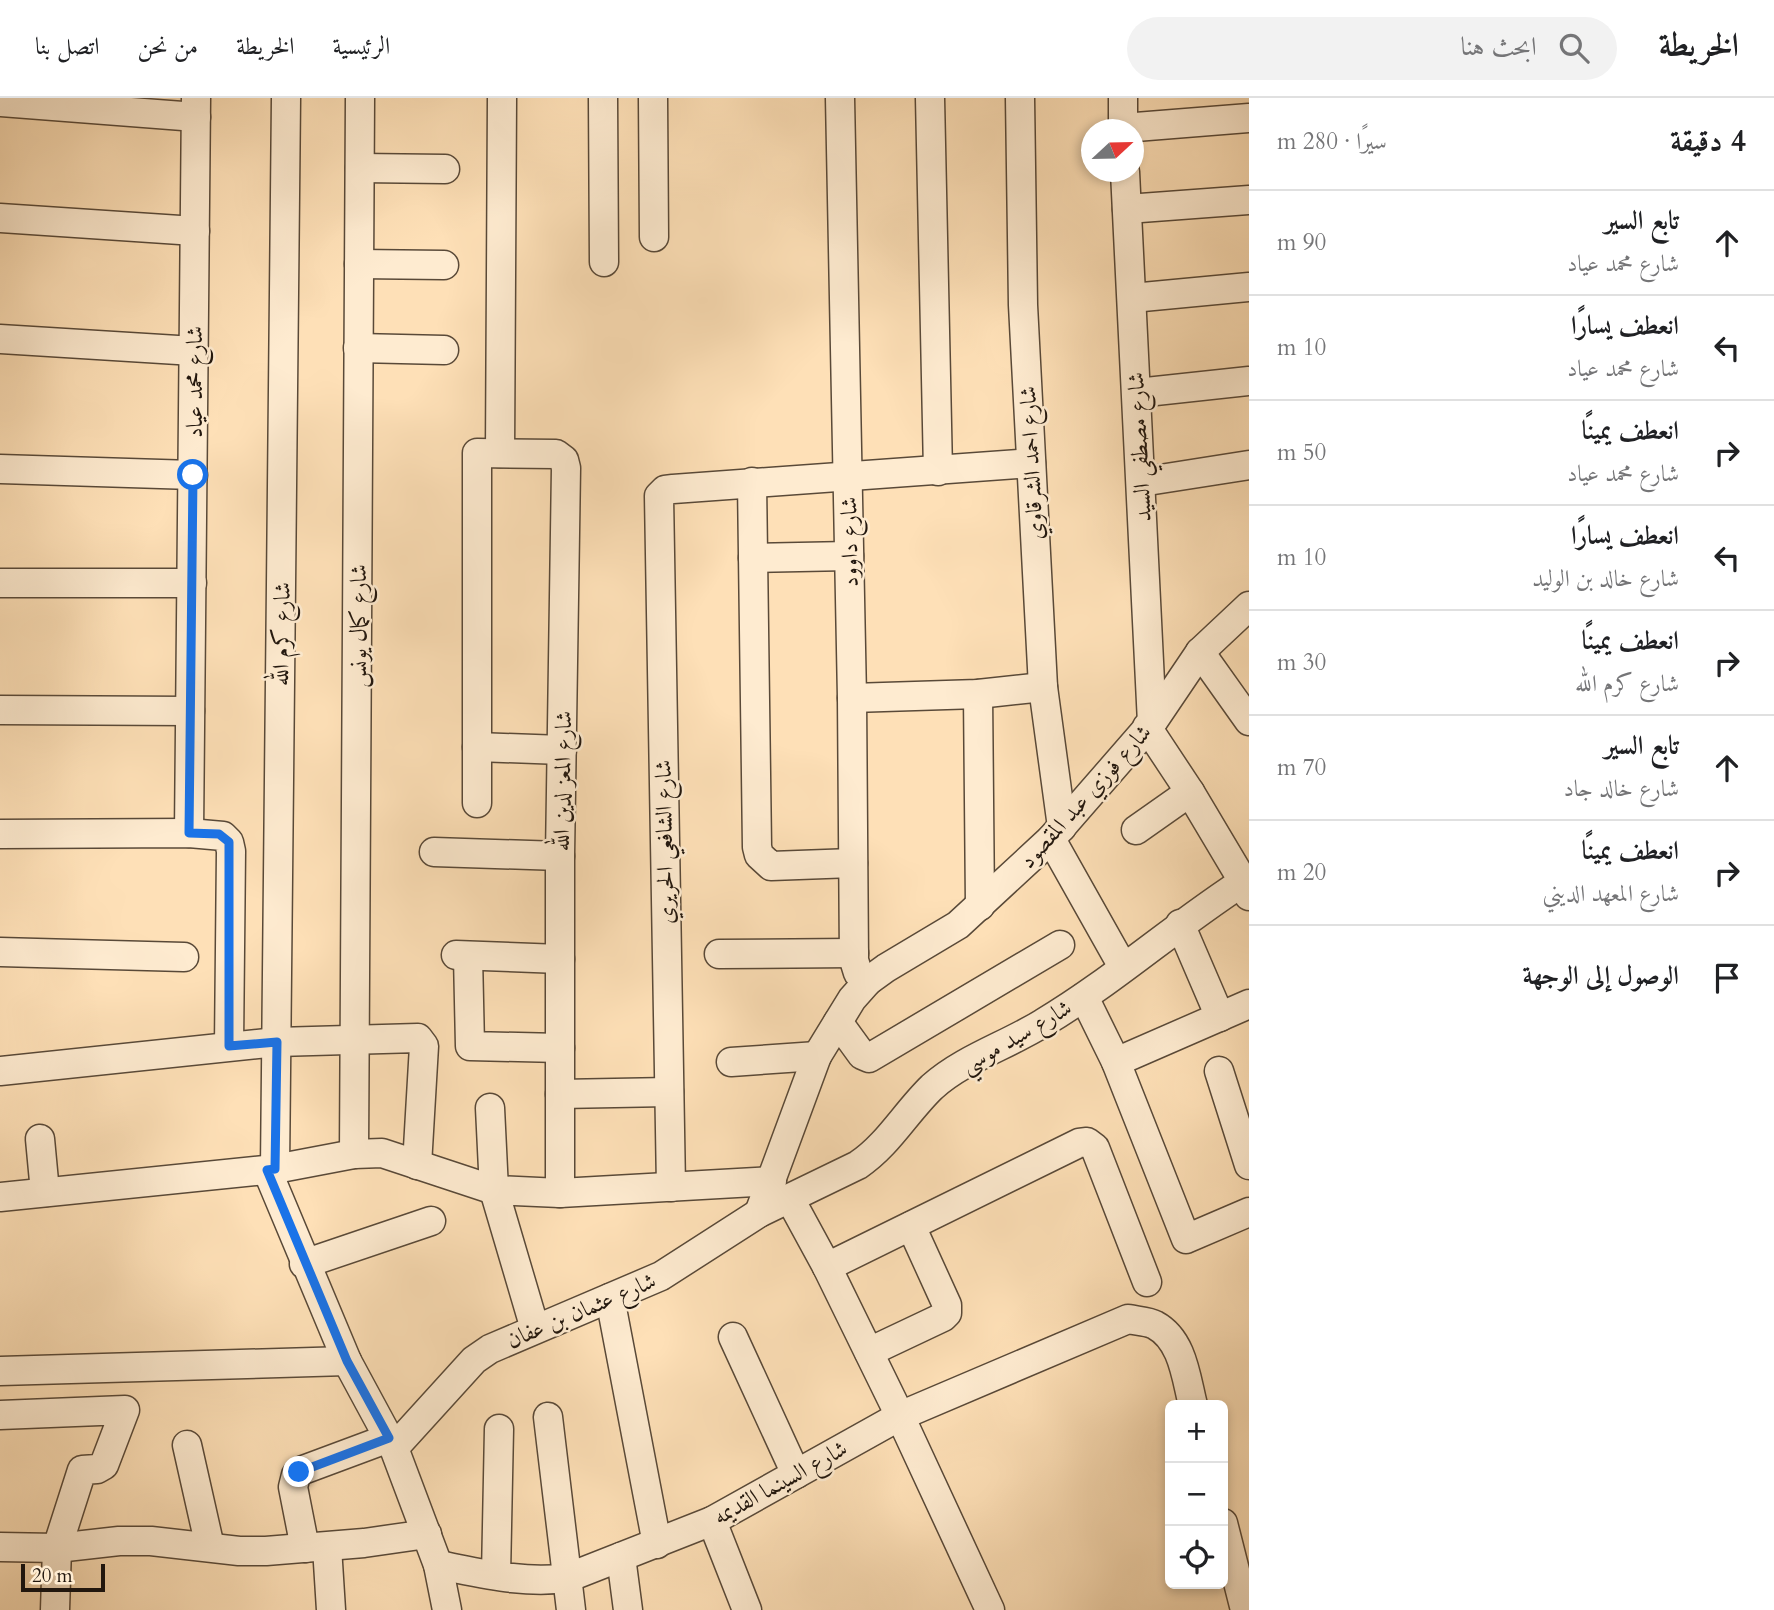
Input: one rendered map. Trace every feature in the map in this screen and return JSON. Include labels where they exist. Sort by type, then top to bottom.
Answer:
[{"type":"street","name":"شارع كرم الله","points":[[271,1170],[277,1042],[286,98]]},
{"type":"street","name":"شارع كمال يونس","points":[[354,1154],[360,98]]},
{"type":"street","points":[[477,803],[502,98]]},
{"type":"street","points":[[603,98],[604,262]]},
{"type":"street","points":[[653,98],[654,237]]},
{"type":"street","name":"شارع داوود","points":[[840,98],[852,698],[854,953],[858,972],[867,981]]},
{"type":"street","points":[[930,98],[938,471]]},
{"type":"street","name":"شارع احمد الشرقاوي","points":[[1020,98],[1023,305],[1043,687],[1057,833]]},
{"type":"street","points":[[1123,98],[1123,119]]},
{"type":"street","points":[[0,102],[196,107]]},
{"type":"street","name":"شارع محمد عياد","points":[[189,833],[196,107]]},
{"type":"street","points":[[1144,127],[1249,118]]},
{"type":"street","points":[[360,168],[445,169]]},
{"type":"street","name":"شارع مصطفي السيد","points":[[1126,182],[1150,725]]},
{"type":"street","points":[[1127,209],[1249,200]]},
{"type":"street","points":[[0,218],[195,231]]},
{"type":"street","points":[[359,264],[444,265]]},
{"type":"street","points":[[1132,298],[1249,287]]},
{"type":"street","points":[[0,339],[194,351]]},
{"type":"street","points":[[358,348],[443,350]]},
{"type":"street","points":[[1137,393],[1249,381]]},
{"type":"street","name":"شارع المعز لدين الله","points":[[488,453],[556,454],[562,457],[566,464],[560,1193]]},
{"type":"street","points":[[853,863],[771,866],[760,855],[757,847],[752,482],[1031,463]]},
{"type":"street","points":[[1141,482],[1249,466]]},
{"type":"street","points":[[0,469],[193,475]]},
{"type":"street","name":"شارع الشافعي الحريري","points":[[670,1187],[659,496],[665,490],[752,482]]},
{"type":"street","points":[[753,558],[849,556]]},
{"type":"street","points":[[0,583],[192,583]]},
{"type":"street","name":"شارع فوزي عبد المقصود","points":[[781,1190],[817,1056],[852,999],[867,981],[958,925],[1057,833],[1150,725],[1200,652],[1249,606]]},
{"type":"street","points":[[1200,652],[1249,721]]},
{"type":"street","points":[[852,698],[978,694],[1043,687]]},
{"type":"street","points":[[978,694],[980,906]]},
{"type":"street","points":[[0,710],[190,711]]},
{"type":"street","points":[[1150,725],[1247,885]]},
{"type":"street","points":[[477,747],[562,750]]},
{"type":"street","points":[[1136,830],[1190,792]]},
{"type":"street","points":[[1057,833],[1123,967]]},
{"type":"street","points":[[0,834],[219,834],[229,842],[229,1046]]},
{"type":"street","points":[[434,852],[561,856]]},
{"type":"street","name":"شارع سيد موسي","points":[[781,1190],[834,1178],[873,1155],[932,1087],[952,1072],[1042,1024],[1084,997],[1180,924],[1247,885]]},
{"type":"street","points":[[1180,924],[1220,1017]]},
{"type":"street","points":[[838,1022],[862,1055],[869,1058],[1060,945]]},
{"type":"street","points":[[0,952],[184,957]]},
{"type":"street","points":[[719,954],[854,953]]},
{"type":"street","points":[[560,959],[462,956],[470,1046],[560,1048]]},
{"type":"street","points":[[1084,997],[1116,1062],[1186,1239],[1248,1218]]},
{"type":"street","points":[[1116,1062],[1249,1004]]},
{"type":"street","points":[[0,1071],[277,1042],[418,1038],[422,1041],[417,1165]]},
{"type":"street","points":[[731,1062],[817,1056]]},
{"type":"street","points":[[1219,1071],[1249,1165]]},
{"type":"street","points":[[560,1094],[669,1092]]},
{"type":"street","points":[[490,1108],[494,1190],[535,1329]]},
{"type":"street","points":[[40,1139],[45,1192]]},
{"type":"street","points":[[827,1267],[1079,1143],[1087,1142],[1095,1147],[1147,1282]]},
{"type":"street","points":[[0,1197],[271,1170],[354,1154],[382,1153],[494,1190],[560,1193],[670,1187],[781,1190],[827,1267],[901,1416],[990,1610]]},
{"type":"street","points":[[271,1170],[304,1264],[347,1361],[391,1443],[438,1565],[447,1610]]},
{"type":"street","name":"شارع عثمان بن عفان","points":[[391,1443],[474,1360],[490,1349],[661,1276],[759,1213],[781,1190]]},
{"type":"street","points":[[304,1264],[431,1220]]},
{"type":"street","points":[[869,1352],[943,1317],[947,1312],[947,1305],[911,1226]]},
{"type":"street","points":[[610,1298],[657,1544]]},
{"type":"street","name":"شارع السينما القديمه","points":[[438,1565],[496,1576],[547,1581],[567,1578],[712,1521],[901,1416],[1128,1319],[1153,1324],[1163,1330],[1178,1349],[1192,1400]]},
{"type":"street","points":[[733,1337],[796,1474]]},
{"type":"street","points":[[0,1371],[347,1361]]},
{"type":"street","points":[[0,1415],[125,1410],[104,1465],[97,1469],[82,1470],[57,1548],[55,1610]]},
{"type":"street","points":[[548,1417],[571,1610]]},
{"type":"street","points":[[496,1576],[499,1429]]},
{"type":"street","points":[[331,1610],[316,1548],[293,1487],[296,1475],[303,1470],[391,1443]]},
{"type":"street","points":[[187,1445],[210,1547]]},
{"type":"street","points":[[712,1521],[747,1610]]},
{"type":"street","points":[[1224,1526],[1245,1610]]},
{"type":"street","points":[[0,1547],[57,1548],[119,1541],[152,1541],[266,1551],[316,1548],[427,1534]]},
{"type":"street","points":[[621,1558],[628,1610]]},
{"type":"route","points":[[193,475],[189,833],[219,834],[229,842],[231,851],[229,1046],[277,1042],[275,1169],[267,1170],[304,1264],[347,1361],[389,1438],[299,1472]]}]
